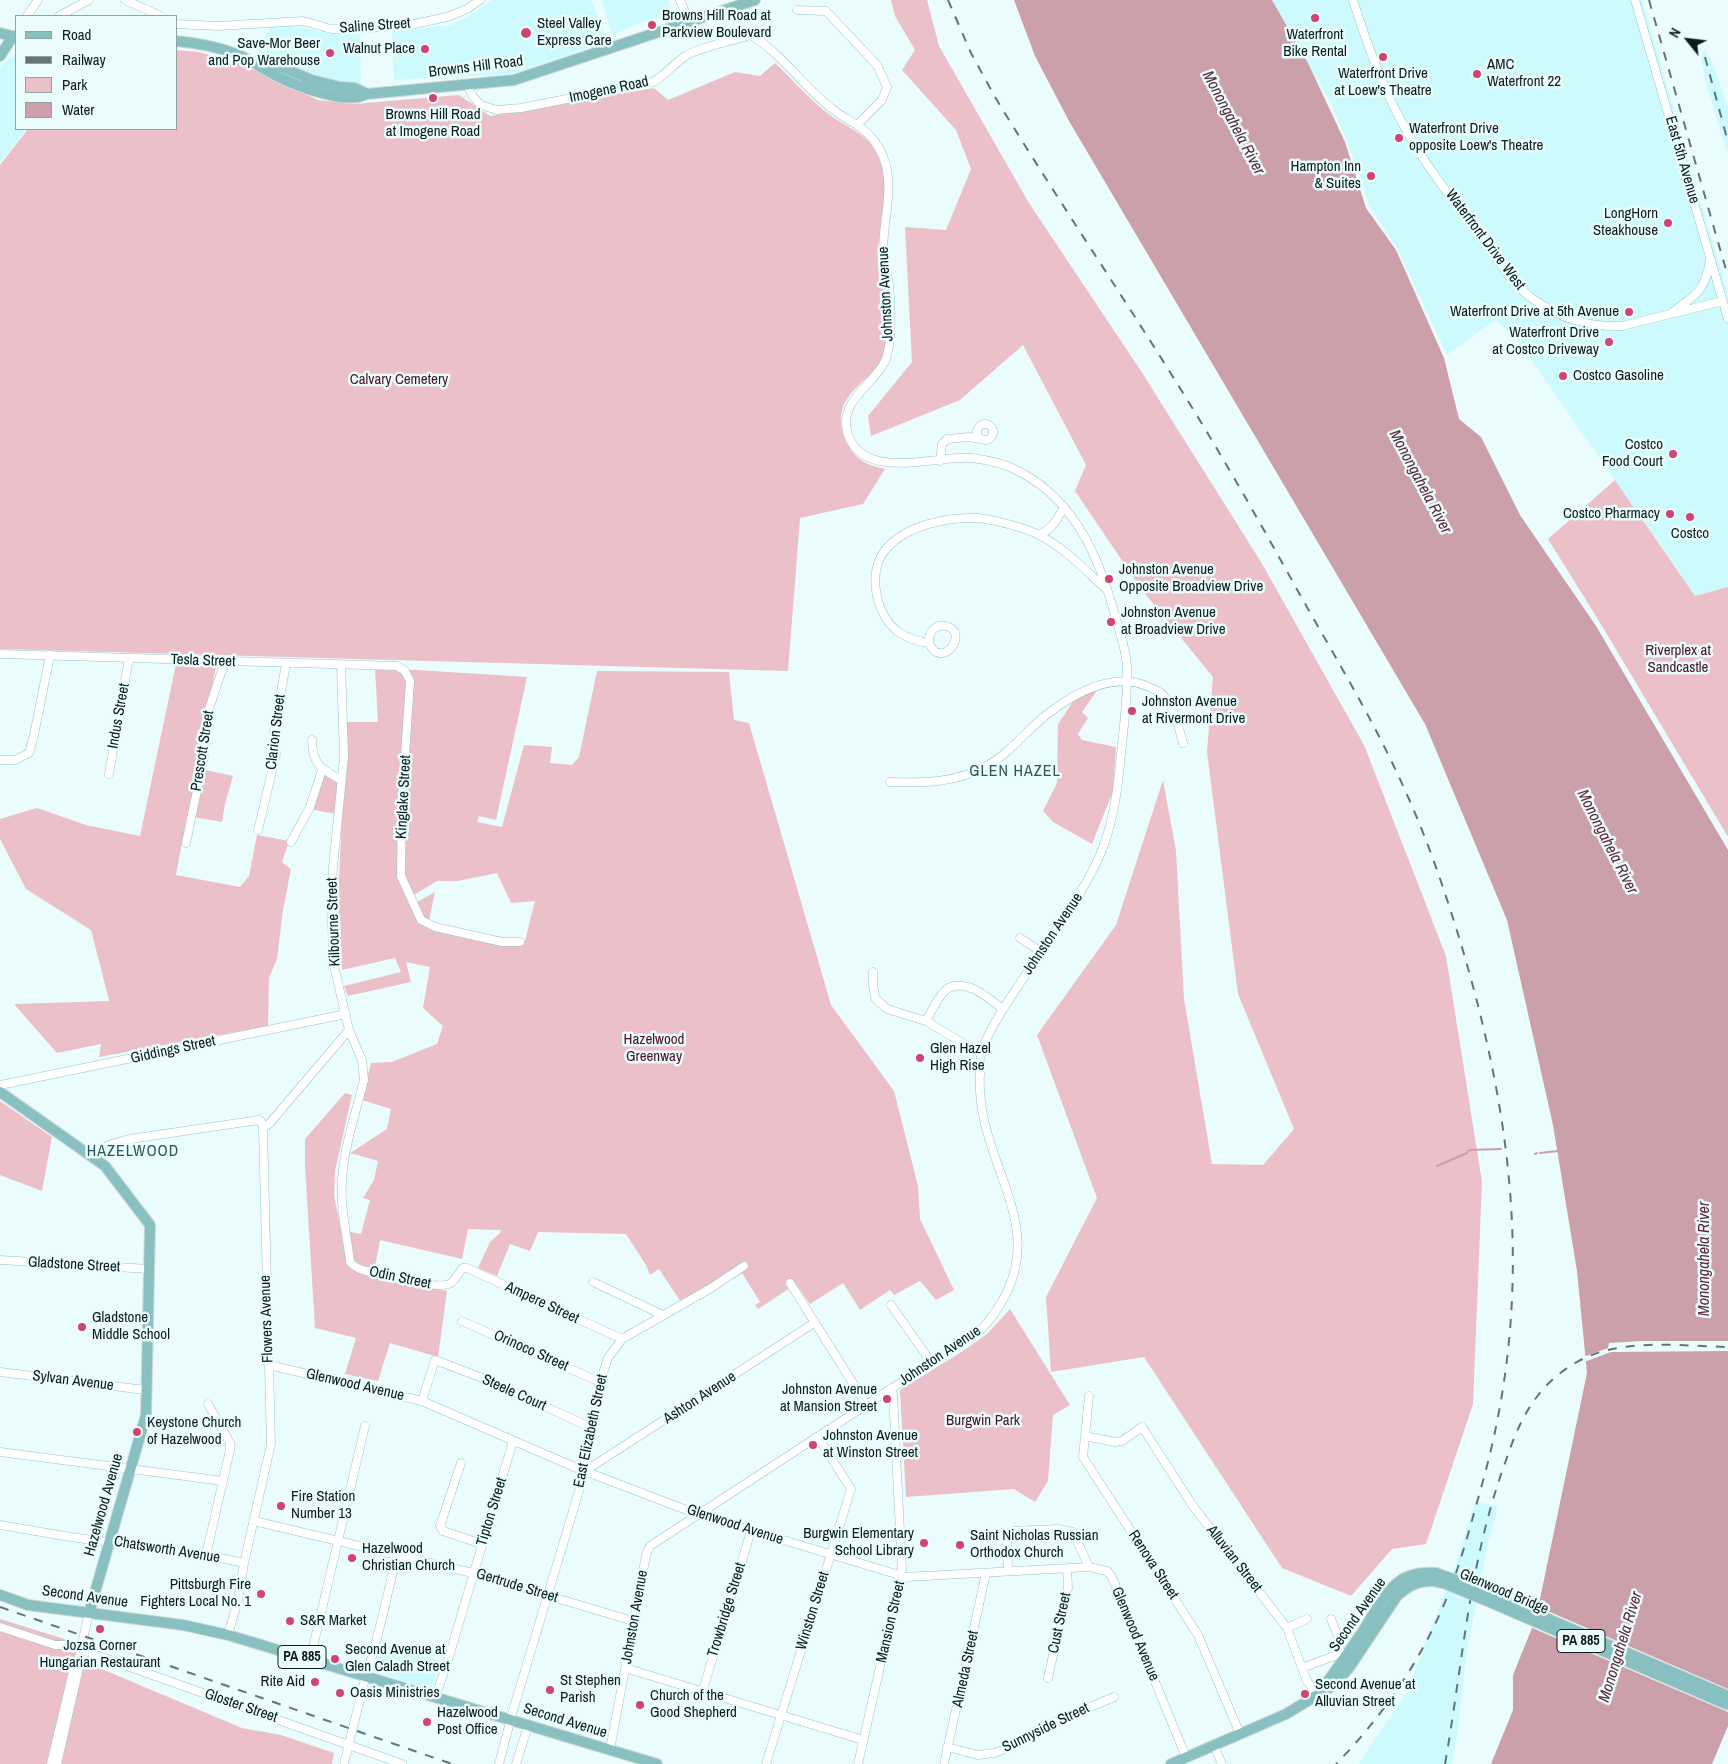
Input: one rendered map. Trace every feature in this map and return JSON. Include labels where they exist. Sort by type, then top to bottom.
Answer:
[{"type":"main road","name":"Browns Hill Road","points":[[178,40],[216,47],[258,64],[274,64],[312,80],[340,87],[355,88],[367,94],[514,80],[755,0]]},
{"type":"main road","points":[[0,33],[15,35],[0,56]]},
{"type":"main road","name":"Hazelwood Avenue","points":[[0,1092],[105,1166],[150,1225],[145,1390],[146,1415],[89,1613]]},
{"type":"main road","name":"Second Avenue","points":[[1171,1764],[1286,1714],[1334,1686],[1397,1596],[1405,1589],[1434,1577]]},
{"type":"main road","name":"Glenwood Bridge","points":[[1434,1577],[1467,1584],[1728,1696]]},
{"type":"main road","name":"Glenwood Bridge","points":[[1434,1577],[1728,1705]]},
{"type":"main road","name":"Second Avenue","points":[[0,1595],[28,1605],[183,1625],[228,1635],[657,1764]]},
{"type":"street","points":[[28,15],[38,0]]},
{"type":"street","points":[[61,15],[89,0]]},
{"type":"street","points":[[126,0],[159,15]]},
{"type":"street","name":"Saline Street","points":[[178,24],[218,26],[303,21],[331,29],[360,29],[414,24],[447,17],[467,9],[480,0]]},
{"type":"street","points":[[680,0],[689,22]]},
{"type":"street","name":"Waterfront Drive West","points":[[1354,0],[1367,45],[1405,129],[1427,164],[1517,285],[1532,298],[1546,308],[1573,321],[1601,326],[1622,326],[1723,301]]},
{"type":"street","name":"East 5th Avenue","points":[[1635,0],[1728,319]]},
{"type":"street","points":[[797,10],[826,11],[877,65],[887,87],[882,100],[858,124]]},
{"type":"street","name":"Johnston Avenue","points":[[610,1750],[633,1621],[648,1549],[652,1544],[981,1330],[996,1314],[1005,1299],[1012,1278],[1018,1248],[1016,1221],[983,1120],[979,1090],[981,1054],[1003,1009],[1087,884],[1105,844],[1116,805],[1127,707],[1127,663],[1109,591],[1099,563],[1074,521],[1056,496],[1040,484],[1001,464],[970,458],[881,463],[866,456],[854,445],[847,430],[847,416],[853,399],[884,362],[889,347],[888,281],[884,259],[884,239],[889,203],[888,177],[884,156],[871,136],[858,124],[829,107],[761,41],[751,35]]},
{"type":"street","name":"Imogene Road","points":[[467,84],[473,97],[486,107],[497,110],[521,108],[653,82],[663,76],[684,57],[694,52],[751,35]]},
{"type":"street","points":[[1669,314],[1696,295],[1702,288],[1707,278],[1710,258]]},
{"type":"street","points":[[940,460],[942,444],[947,439],[978,435]]},
{"type":"street","points":[[1039,535],[1048,531],[1056,523],[1064,508]]},
{"type":"street","points":[[929,642],[922,642],[898,631],[882,610],[877,598],[875,580],[877,564],[886,549],[897,540],[924,526],[952,520],[978,518],[1003,523],[1039,535],[1071,557],[1109,591]]},
{"type":"street","name":"Tesla Street","points":[[0,654],[396,666],[405,671]]},
{"type":"street","points":[[0,760],[16,760],[29,753],[50,655]]},
{"type":"street","name":"Indus Street","points":[[109,774],[129,658]]},
{"type":"street","name":"Prescott Street","points":[[186,843],[204,757],[208,712],[225,661]]},
{"type":"street","name":"Clarion Street","points":[[258,830],[276,754],[274,732],[286,664]]},
{"type":"street","name":"Kilbourne Street","points":[[341,665],[344,757],[333,867],[334,966],[349,1030],[364,1068],[364,1080],[345,1153],[342,1179],[342,1201],[350,1262]]},
{"type":"street","name":"Kinglake Street","points":[[405,671],[410,681],[402,800],[401,876],[421,920],[435,928],[502,942],[520,942]]},
{"type":"street","points":[[890,782],[931,783],[960,778],[986,767],[999,758],[1050,712],[1083,692],[1105,683],[1126,682],[1146,686],[1162,694],[1169,704],[1184,743]]},
{"type":"street","points":[[312,740],[312,754],[322,770],[342,780]]},
{"type":"street","points":[[291,842],[310,807],[322,770]]},
{"type":"street","points":[[1020,938],[1041,952]]},
{"type":"street","points":[[873,972],[875,998],[888,1009],[926,1021],[981,1054]]},
{"type":"street","points":[[926,1021],[941,995],[947,989],[955,986],[973,988],[1003,1009]]},
{"type":"street","name":"Giddings Street","points":[[0,1085],[346,1014]]},
{"type":"street","points":[[94,1157],[96,1153],[114,1143],[130,1139],[259,1120],[262,1121],[263,1128],[269,1124],[349,1030]]},
{"type":"street","name":"Flowers Avenue","points":[[228,1635],[238,1600],[244,1563],[272,1444],[263,1128]]},
{"type":"street","name":"Gladstone Street","points":[[0,1260],[149,1269]]},
{"type":"street","name":"Odin Street","points":[[350,1262],[357,1269],[435,1286],[452,1283],[462,1268]]},
{"type":"street","name":"East Elizabeth Street","points":[[499,1764],[585,1471],[600,1382],[608,1358],[622,1339],[744,1266]]},
{"type":"street","name":"Ampere Street","points":[[462,1268],[467,1268],[622,1339]]},
{"type":"street","points":[[593,1282],[663,1315]]},
{"type":"street","points":[[790,1283],[866,1404]]},
{"type":"street","points":[[891,1305],[931,1362]]},
{"type":"street","name":"Orinoco Street","points":[[462,1321],[600,1382]]},
{"type":"street","name":"Ashton Avenue","points":[[585,1471],[814,1323]]},
{"type":"street","name":"Steele Court","points":[[422,1401],[435,1360],[485,1379],[592,1428]]},
{"type":"street","name":"Glenwood Avenue","points":[[269,1365],[422,1401],[585,1471],[697,1514],[901,1576],[1100,1568],[1110,1574],[1186,1758]]},
{"type":"street","name":"Sylvan Avenue","points":[[0,1372],[145,1390]]},
{"type":"street","name":"Mansion Street","points":[[858,1764],[901,1576],[894,1394],[890,1389]]},
{"type":"street","name":"Renova Street","points":[[1089,1396],[1083,1457],[1198,1635],[1240,1734]]},
{"type":"street","points":[[206,1555],[230,1450],[230,1443],[208,1404]]},
{"type":"street","points":[[310,1660],[365,1426]]},
{"type":"street","name":"Alluvian Street","points":[[1085,1436],[1115,1442],[1122,1441],[1142,1427],[1193,1506],[1287,1628],[1307,1681],[1317,1695]]},
{"type":"street","name":"Winston Street","points":[[766,1764],[851,1489],[818,1437]]},
{"type":"street","name":"Tipton Street","points":[[435,1698],[513,1441]]},
{"type":"street","points":[[0,1453],[222,1481]]},
{"type":"street","points":[[461,1463],[440,1526],[443,1531],[482,1544]]},
{"type":"street","name":"Gertrude Street","points":[[254,1521],[473,1573],[633,1621]]},
{"type":"street","name":"Chatsworth Avenue","points":[[0,1525],[70,1537],[206,1555],[244,1563]]},
{"type":"street","points":[[1008,1571],[1007,1536],[1010,1532],[1058,1529],[1073,1532],[1090,1567]]},
{"type":"street","name":"Trowbridge Street","points":[[703,1690],[751,1531]]},
{"type":"street","points":[[344,1764],[377,1640],[397,1554]]},
{"type":"street","name":"Cust Street","points":[[1048,1678],[1068,1588],[1067,1569]]},
{"type":"street","name":"Almeda Street","points":[[944,1764],[986,1573]]},
{"type":"street","name":"Hazelwood Avenue","points":[[52,1764],[74,1667],[77,1664],[81,1650],[89,1613]]},
{"type":"street","points":[[1287,1628],[1307,1619]]},
{"type":"street","points":[[1302,1668],[1340,1652],[1339,1639],[1330,1619]]},
{"type":"street","points":[[0,1627],[56,1645],[68,1645],[81,1650]]},
{"type":"street","name":"Gloster Street","points":[[81,1650],[402,1764]]},
{"type":"street","name":"Hazelwood Avenue","points":[[57,1764],[80,1668],[77,1664]]},
{"type":"street","points":[[625,1668],[864,1740]]},
{"type":"street","name":"Sunnyside Street","points":[[947,1748],[978,1755],[1005,1749],[1041,1728],[1114,1696]]},
{"type":"street","points":[[516,1764],[528,1726]]},
{"type":"street","points":[[1214,1746],[1222,1764]]},
{"type":"shaded area","name":"Walnut Place","points":[[492,0],[591,0],[608,41],[510,74],[394,80],[392,32],[451,25],[469,16]]},
{"type":"shaded area","points":[[602,0],[668,0],[672,11],[612,35]]},
{"type":"shaded area","points":[[1272,0],[1642,0],[1728,294],[1728,587],[1695,596],[1517,340],[1495,320],[1447,355],[1397,248],[1370,207],[1332,105]]},
{"type":"shaded area","points":[[293,25],[330,34],[360,34],[361,87],[330,83],[257,51],[271,26]]},
{"type":"shaded area","points":[[1704,50],[1711,59],[1728,107],[1728,155],[1707,87],[1701,59]]},
{"type":"shaded area","points":[[15,55],[15,130],[25,130],[0,162],[0,68]]},
{"type":"shaded area","points":[[1475,1501],[1498,1507],[1488,1544],[1467,1650],[1452,1764],[1358,1764],[1406,1694],[1456,1564]]},
{"type":"shaded area","points":[[380,1643],[439,1660],[432,1689],[373,1671]]},
{"type":"green space","points":[[891,0],[927,0],[939,46],[1029,203],[1139,368],[1261,562],[1364,745],[1446,956],[1482,1182],[1473,1404],[1426,1544],[1392,1549],[1351,1596],[1282,1568],[1144,1357],[1051,1372],[1046,1297],[1097,1198],[1037,1035],[1116,925],[1163,780],[1176,851],[1184,999],[1212,1164],[1263,1165],[1294,1129],[1238,994],[1207,752],[1213,677],[1142,590],[1075,491],[1086,465],[1023,345],[960,400],[871,436],[868,416],[912,362],[905,227],[946,230],[971,169],[956,130],[902,70],[915,50],[895,16]]},
{"type":"green space","name":"Calvary Cemetery","points":[[178,50],[199,52],[242,64],[318,100],[354,104],[459,95],[490,116],[654,88],[668,100],[735,72],[760,76],[775,63],[823,110],[869,142],[874,148],[881,164],[885,191],[878,250],[885,290],[884,352],[878,365],[847,399],[841,415],[841,423],[842,432],[849,448],[861,460],[885,469],[863,504],[800,518],[788,671],[0,649],[0,165],[27,130],[178,130]]},
{"type":"green space","name":"Riverplex at Sandcastle","points":[[1615,480],[1695,596],[1728,587],[1728,837],[1548,539]]},
{"type":"green space","points":[[176,664],[216,666],[197,768],[233,776],[222,822],[187,816],[176,875],[240,887],[249,876],[257,835],[289,841],[282,862],[291,869],[283,910],[277,959],[269,978],[268,1026],[99,1057],[101,1044],[57,1053],[14,1004],[109,1000],[91,930],[26,889],[0,839],[0,819],[37,808],[86,825],[140,836]]},
{"type":"green space","name":"Hazelwood Greenway","points":[[375,669],[527,677],[496,820],[479,816],[477,822],[502,827],[524,745],[552,747],[550,763],[572,765],[579,757],[597,671],[729,672],[734,720],[749,723],[831,1005],[894,1091],[918,1186],[920,1219],[954,1290],[936,1300],[920,1281],[894,1295],[890,1290],[860,1310],[843,1283],[810,1304],[796,1284],[758,1309],[755,1305],[760,1302],[742,1273],[685,1308],[659,1269],[650,1275],[646,1265],[626,1234],[538,1232],[530,1251],[510,1244],[497,1276],[478,1268],[490,1242],[501,1230],[468,1229],[462,1259],[380,1240],[373,1277],[447,1291],[438,1357],[390,1343],[378,1381],[345,1374],[356,1338],[315,1328],[305,1139],[345,1093],[352,1095],[335,1171],[334,1195],[341,1230],[361,1234],[370,1200],[363,1198],[374,1180],[378,1161],[350,1153],[387,1129],[391,1109],[362,1100],[371,1063],[392,1062],[437,1044],[443,1026],[423,1008],[430,967],[406,962],[411,982],[348,996],[344,986],[401,972],[395,958],[342,970],[338,904],[342,815],[314,810],[323,774],[345,788],[346,722],[378,722]],"holes":[[[497,873],[511,903],[535,901],[525,941],[443,927],[429,921],[435,892],[412,905],[409,898],[437,881],[457,881]]]},
{"type":"green space","points":[[1098,689],[1082,712],[1088,718],[1078,734],[1082,740],[1116,747],[1113,791],[1092,844],[1053,822],[1043,811],[1057,783],[1058,724],[1074,700]]},
{"type":"green space","points":[[0,1101],[52,1137],[42,1191],[0,1175]]},
{"type":"green space","name":"Burgwin Park","points":[[1010,1309],[1070,1405],[1053,1415],[1048,1481],[1035,1502],[1014,1489],[906,1497],[900,1390],[987,1334]]},
{"type":"green space","points":[[0,1619],[71,1641],[85,1662],[242,1728],[281,1735],[334,1753],[332,1764],[0,1764]]},
{"type":"water","name":"Monongahela River","points":[[1014,0],[1272,0],[1308,63],[1345,142],[1366,208],[1396,250],[1444,358],[1459,419],[1481,437],[1520,515],[1596,626],[1728,850],[1728,1726],[1712,1764],[1491,1764],[1513,1710],[1513,1675],[1536,1618],[1587,1373],[1577,1271],[1553,1125],[1507,920],[1425,724],[1069,121],[1035,56]]},
{"type":"pier","points":[[1728,1341],[1728,1351],[1611,1352],[1584,1362],[1583,1357],[1608,1348],[1609,1343]]},
{"type":"pier","points":[[1536,1606],[1728,1689],[1728,1712],[1530,1627]]},
{"type":"waterway","points":[[1437,1166],[1467,1153],[1469,1150],[1501,1149]]},
{"type":"waterway","points":[[1540,1153],[1558,1151]]},
{"type":"railway","points":[[948,0],[971,53],[995,97],[1231,472],[1380,738],[1428,845],[1461,944],[1480,1012],[1505,1145],[1511,1211],[1513,1277],[1509,1344],[1499,1412],[1483,1481],[1456,1574],[1430,1635],[1417,1659],[1388,1703],[1336,1764]]},
{"type":"railway","points":[[1649,0],[1728,277]]},
{"type":"railway","points":[[1705,57],[1728,142]]},
{"type":"railway","points":[[1445,1764],[1468,1612],[1483,1537],[1508,1454],[1526,1413],[1541,1391],[1553,1379],[1566,1368],[1589,1356],[1622,1347],[1640,1345],[1728,1347]]},
{"type":"railway","points":[[0,1607],[452,1764]]},
{"type":"place","name":"Waterfront Bike Rental","points":[[1315,18]]},
{"type":"place","name":"Browns Hill Road at Parkview Boulevard","points":[[652,25]]},
{"type":"place","name":"Steel Valley Express Care","points":[[526,33]]},
{"type":"place","name":"Walnut Place","points":[[425,49]]},
{"type":"place","name":"Save-Mor Beer and Pop Warehouse","points":[[330,53]]},
{"type":"place","name":"Waterfront Drive at Loew's Theatre","points":[[1383,57]]},
{"type":"place","name":"AMC Waterfront 22","points":[[1477,74]]},
{"type":"place","name":"Browns Hill Road at Imogene Road","points":[[433,98]]},
{"type":"place","name":"Waterfront Drive opposite Loew's Theatre","points":[[1399,138]]},
{"type":"place","name":"Hampton Inn & Suites","points":[[1371,176]]},
{"type":"place","name":"LongHorn Steakhouse","points":[[1668,223]]},
{"type":"place","name":"Waterfront Drive at 5th Avenue","points":[[1629,312]]},
{"type":"place","name":"Waterfront Drive at Costco Driveway","points":[[1609,342]]},
{"type":"place","name":"Costco Gasoline","points":[[1563,376]]},
{"type":"place","name":"Costco Food Court","points":[[1673,454]]},
{"type":"place","name":"Costco Pharmacy","points":[[1670,514]]},
{"type":"place","name":"Costco","points":[[1690,517]]},
{"type":"place","name":"Johnston Avenue Opposite Broadview Drive","points":[[1109,579]]},
{"type":"place","name":"Johnston Avenue at Broadview Drive","points":[[1111,622]]},
{"type":"place","name":"Johnston Avenue at Rivermont Drive","points":[[1132,711]]},
{"type":"place","name":"Glen Hazel High Rise","points":[[920,1058]]},
{"type":"place","name":"Gladstone Middle School","points":[[82,1327]]},
{"type":"place","name":"Johnston Avenue at Mansion Street","points":[[887,1399]]},
{"type":"place","name":"Keystone Church of Hazelwood","points":[[137,1432]]},
{"type":"place","name":"Johnston Avenue at Winston Street","points":[[813,1445]]},
{"type":"place","name":"Fire Station Number 13","points":[[281,1506]]},
{"type":"place","name":"Burgwin Elementary School Library","points":[[924,1543]]},
{"type":"place","name":"Saint Nicholas Russian Orthodox Church","points":[[960,1545]]},
{"type":"place","name":"Hazelwood Christian Church","points":[[352,1558]]},
{"type":"place","name":"Pittsburgh Fire Fighters Local No. 1","points":[[261,1594]]},
{"type":"place","name":"S&R Market","points":[[290,1621]]},
{"type":"place","name":"Jozsa Corner Hungarian Restaurant","points":[[100,1629]]},
{"type":"place","name":"Second Avenue at Glen Caladh Street","points":[[335,1659]]},
{"type":"place","name":"Rite Aid","points":[[315,1682]]},
{"type":"place","name":"St Stephen Parish","points":[[550,1690]]},
{"type":"place","name":"Oasis Ministries","points":[[340,1693]]},
{"type":"place","name":"Second Avenue at Alluvian Street","points":[[1305,1694]]},
{"type":"place","name":"Church of the Good Shepherd","points":[[640,1705]]},
{"type":"place","name":"Hazelwood Post Office","points":[[427,1722]]},
{"type":"district","name":"GLEN HAZEL","points":[[1015,772]]},
{"type":"district","name":"HAZELWOOD","points":[[133,1152]]}]
